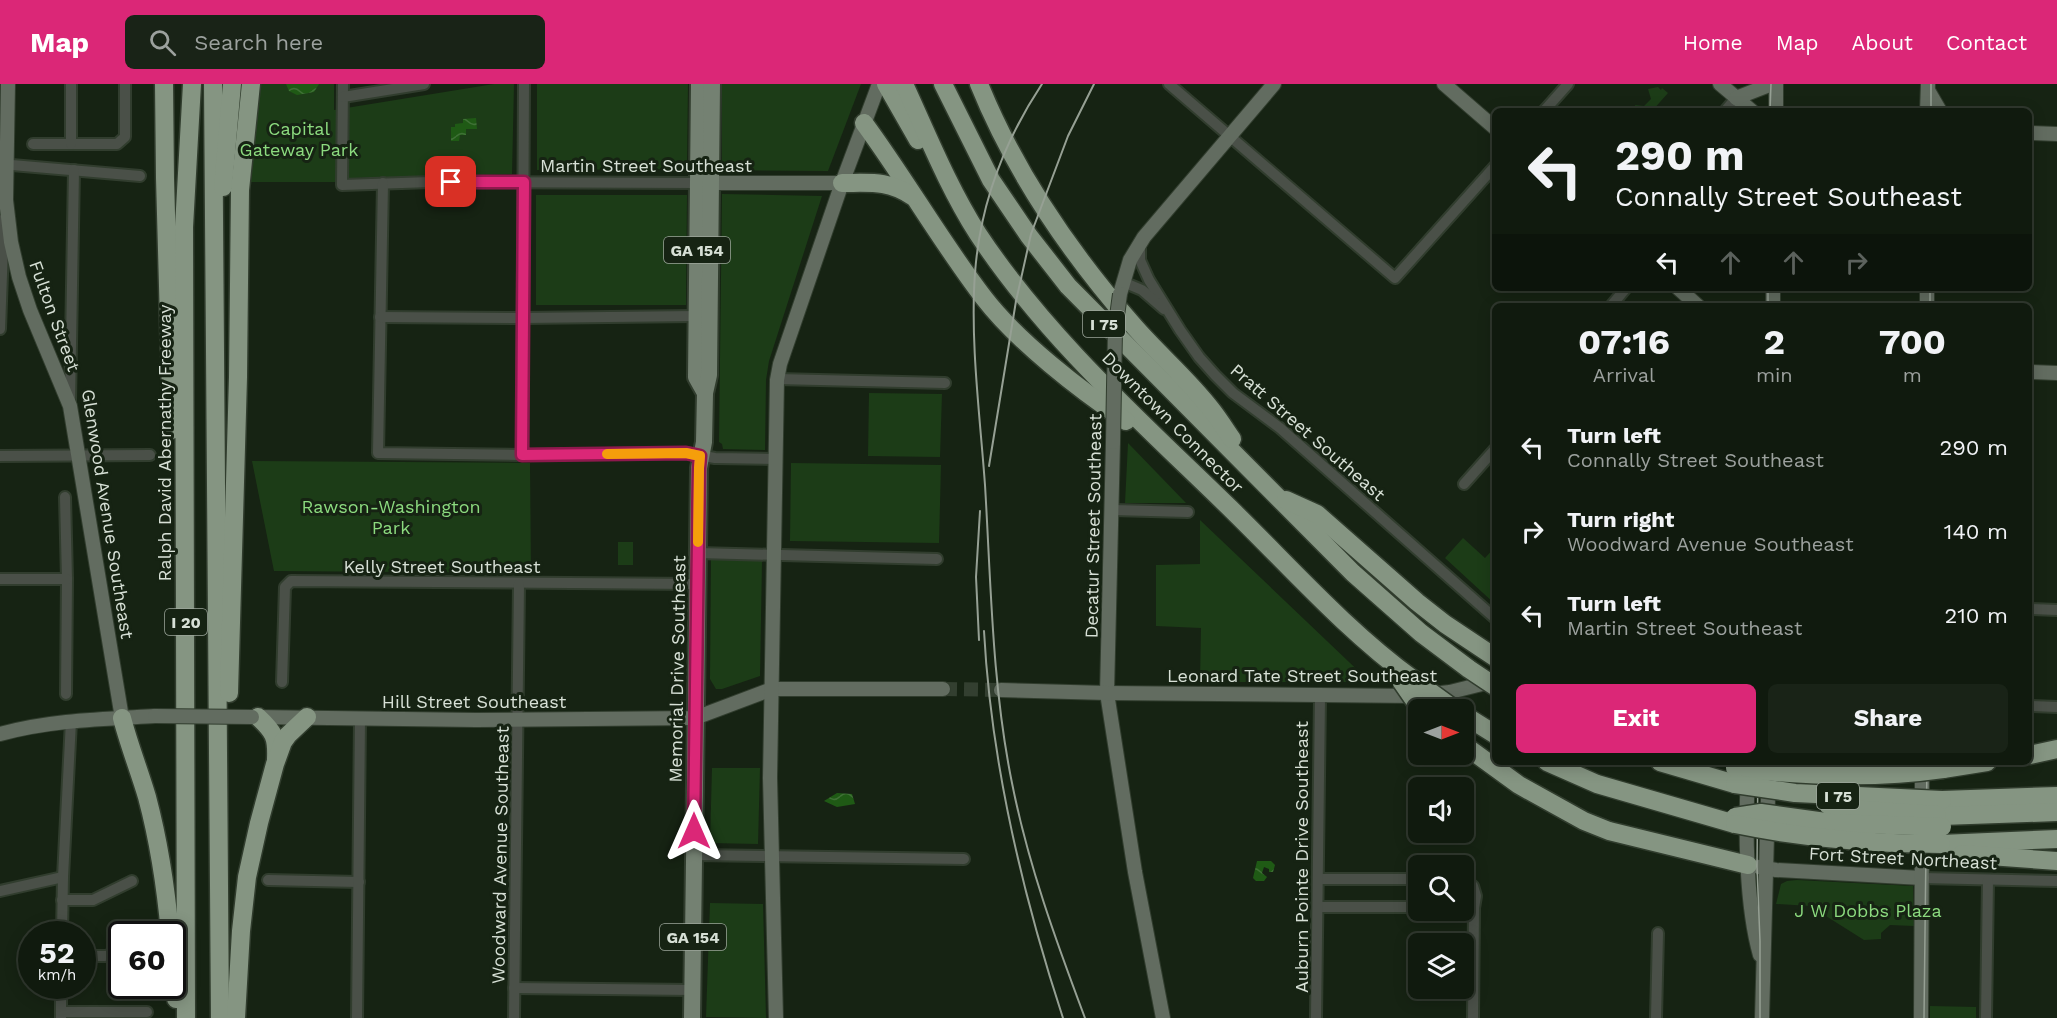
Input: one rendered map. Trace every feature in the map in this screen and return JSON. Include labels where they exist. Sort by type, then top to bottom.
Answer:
[{"type":"highway","points":[[164,84],[173,445],[184,554]]},
{"type":"highway","points":[[181,84],[184,227]]},
{"type":"highway","name":"Ralph David Abernathy Freeway","points":[[186,1018],[184,227],[192,84]]},
{"type":"highway","name":"I 20","points":[[213,84],[220,1018]]},
{"type":"highway","points":[[215,395],[224,176],[232,84]]},
{"type":"highway","points":[[219,916],[231,641],[240,190],[251,84]]},
{"type":"highway","name":"Downtown Connector","points":[[904,84],[966,213],[1005,272],[1051,328],[1086,366],[1305,583],[1407,680],[1438,699]]},
{"type":"highway","name":"Downtown Connector","points":[[943,84],[976,152],[1008,207],[1068,286],[1316,537],[1384,602],[1445,653],[1492,684]]},
{"type":"highway","points":[[949,84],[976,152]]},
{"type":"highway","points":[[979,84],[999,132],[1050,217],[1133,326],[1211,408],[1257,475]]},
{"type":"highway","points":[[880,88],[966,213]]},
{"type":"highway","points":[[864,123],[985,298],[1003,319],[1088,394],[1181,461]]},
{"type":"highway","points":[[842,183],[886,183],[897,187],[918,201]]},
{"type":"highway","points":[[1276,496],[1317,514],[1416,602],[1492,656]]},
{"type":"highway","points":[[1407,680],[1416,699]]},
{"type":"highway","points":[[255,717],[270,728],[275,737],[275,764]]},
{"type":"highway","points":[[236,1018],[247,877],[275,764],[288,735],[307,717]]},
{"type":"highway","points":[[122,718],[146,796],[159,854],[168,921]]},
{"type":"highway","points":[[1474,721],[1492,732]]},
{"type":"highway","points":[[2032,755],[2057,749]]},
{"type":"highway","points":[[1474,752],[1519,785],[1584,821],[1609,831],[1757,867]]},
{"type":"highway","name":"I 75","points":[[1554,765],[1597,784],[1729,820],[1790,834],[1885,844],[1942,826],[2057,796]]},
{"type":"highway","points":[[1670,765],[1691,771],[1829,775],[1902,773],[1968,765]]},
{"type":"highway","name":"I 75","points":[[1740,771],[1795,793],[1942,826],[2057,839]]},
{"type":"highway","points":[[1942,826],[2057,812]]},
{"type":"highway","points":[[1942,826],[2057,824]]},
{"type":"highway","points":[[1942,826],[1963,854],[2057,861]]},
{"type":"highway","points":[[176,999],[178,1018]]},
{"type":"main road","name":"Memorial Drive Southeast","points":[[692,1018],[699,468],[704,442],[705,393],[709,375],[705,183],[699,84]]},
{"type":"main road","name":"Memorial Drive Southeast","points":[[705,393],[696,377],[696,316],[712,84]]},
{"type":"street","name":"Fulton Street","points":[[8,84],[3,164],[11,242],[30,310],[70,406]]},
{"type":"street","points":[[71,84],[71,144]]},
{"type":"street","points":[[33,144],[117,144],[125,136],[125,84]]},
{"type":"street","points":[[343,84],[343,97],[424,84]]},
{"type":"street","points":[[522,455],[524,84]]},
{"type":"street","points":[[1169,84],[1395,278],[1492,169]]},
{"type":"street","name":"Decatur Street Southeast","points":[[1163,1018],[1135,872],[1107,693],[1113,510],[1115,331],[1122,288],[1130,260],[1141,242],[1274,84]]},
{"type":"street","points":[[1444,84],[1492,126]]},
{"type":"street","points":[[1547,108],[1568,84]]},
{"type":"street","points":[[1720,84],[1748,108]]},
{"type":"street","points":[[1728,108],[1736,98],[1775,87]]},
{"type":"street","points":[[1775,87],[1776,108]]},
{"type":"street","points":[[1775,87],[1784,108]]},
{"type":"street","points":[[1927,108],[1928,87]]},
{"type":"street","points":[[1928,87],[1938,108]]},
{"type":"street","points":[[776,1018],[771,857],[777,379],[780,364],[842,183],[864,123],[880,88]]},
{"type":"street","name":"Martin Street Southeast","points":[[343,97],[342,184],[842,183]]},
{"type":"street","points":[[2032,134],[2057,134]]},
{"type":"street","points":[[3,164],[140,176]]},
{"type":"street","name":"Glenwood Avenue Southeast","points":[[74,170],[70,406],[122,718]]},
{"type":"street","points":[[383,183],[378,453],[522,455],[686,453],[715,458],[775,459]]},
{"type":"street","points":[[0,329],[2,245],[6,201]]},
{"type":"street","name":"Pratt Street Southeast","points":[[1141,242],[1142,267],[1199,357],[1233,393],[1280,428],[1492,615]]},
{"type":"street","points":[[1122,288],[1142,290],[1173,318]]},
{"type":"street","points":[[1614,303],[1624,291]]},
{"type":"street","points":[[1681,291],[1695,303]]},
{"type":"street","points":[[380,317],[696,316]]},
{"type":"street","points":[[2032,372],[2057,372]]},
{"type":"street","points":[[777,379],[945,383]]},
{"type":"street","points":[[1464,484],[1492,452]]},
{"type":"street","points":[[0,456],[150,455]]},
{"type":"street","points":[[65,497],[66,694]]},
{"type":"street","points":[[1113,510],[1188,512]]},
{"type":"street","points":[[698,553],[937,559]]},
{"type":"street","points":[[0,579],[67,579]]},
{"type":"street","name":"Kelly Street Southeast","points":[[282,682],[285,587],[291,581],[697,584]]},
{"type":"street","name":"Woodward Avenue Southeast","points":[[514,1018],[519,584]]},
{"type":"street","points":[[2032,609],[2057,610]]},
{"type":"street","name":"Leonard Tate Street Southeast","points":[[1107,693],[1415,696],[1450,692],[1492,681]]},
{"type":"street","name":"Hill Street Southeast","points":[[0,734],[21,728],[71,721],[155,716],[695,718],[772,689],[943,689]]},
{"type":"street","points":[[1001,690],[1107,693]]},
{"type":"street","name":"Auburn Pointe Drive Southeast","points":[[1316,1018],[1320,696]]},
{"type":"street","points":[[2032,706],[2057,707]]},
{"type":"street","points":[[357,1018],[360,718]]},
{"type":"street","points":[[62,921],[71,721]]},
{"type":"street","points":[[1921,1018],[1923,765]]},
{"type":"street","points":[[1762,1018],[1762,963],[1754,930],[1757,867],[1767,766]]},
{"type":"street","points":[[1740,771],[1747,779],[1757,867]]},
{"type":"street","points":[[694,855],[964,860]]},
{"type":"street","name":"Fort Street Northeast","points":[[1757,867],[1922,878],[2057,881]]},
{"type":"street","points":[[0,891],[63,877]]},
{"type":"street","points":[[1318,879],[1408,879]]},
{"type":"street","points":[[268,880],[359,882]]},
{"type":"street","points":[[1986,1018],[1988,880]]},
{"type":"street","points":[[62,900],[93,900],[132,881]]},
{"type":"street","points":[[1318,907],[1408,908]]},
{"type":"street","points":[[1469,921],[1473,1018]]},
{"type":"street","points":[[1656,1018],[1659,933]]},
{"type":"street","points":[[514,988],[692,990]]},
{"type":"street","points":[[61,999],[61,1015],[147,1012]]},
{"type":"green space","name":"Capital Gateway Park","points":[[260,84],[334,84],[334,110],[494,84],[514,84],[512,174],[354,178],[335,182],[251,182]]},
{"type":"green space","points":[[537,84],[688,84],[687,169],[537,170]]},
{"type":"green space","points":[[722,84],[861,84],[828,171],[722,170]]},
{"type":"green space","points":[[1658,87],[1668,93],[1655,108],[1636,108],[1635,105],[1644,106],[1651,99],[1648,89]]},
{"type":"green space","points":[[722,194],[822,196],[769,361],[766,380],[765,450],[723,449],[719,442]]},
{"type":"green space","points":[[536,195],[687,195],[686,305],[536,305]]},
{"type":"green space","points":[[869,393],[942,394],[940,457],[868,456]]},
{"type":"green space","points":[[1128,443],[1186,503],[1125,503]]},
{"type":"green space","name":"Rawson-Washington Park","points":[[252,461],[530,463],[531,573],[274,571]]},
{"type":"green space","points":[[791,463],[941,465],[939,543],[790,541]]},
{"type":"green space","points":[[1200,520],[1370,682],[1200,682],[1201,628],[1156,626],[1156,565],[1200,564]]},
{"type":"green space","points":[[1463,538],[1485,558],[1492,550],[1492,601],[1445,558]]},
{"type":"green space","points":[[618,542],[633,542],[633,565],[618,565]]},
{"type":"green space","points":[[711,559],[762,561],[760,676],[722,689],[716,689],[710,679]]},
{"type":"green space","points":[[712,768],[760,768],[758,844],[710,843]]},
{"type":"green space","name":"J W Dobbs Plaza","points":[[1797,880],[1913,886],[1914,926],[1890,925],[1881,933],[1881,939],[1864,940],[1810,906],[1776,904],[1781,884]]},
{"type":"green space","points":[[710,903],[763,904],[766,1018],[706,1017]]},
{"type":"green space","points":[[1930,1006],[1976,1007],[1976,1018],[1930,1018]]},
{"type":"water","points":[[286,84],[319,84],[314,92],[297,95],[289,91]]},
{"type":"water","points":[[476,118],[477,129],[466,129],[466,135],[460,135],[459,141],[451,141],[451,127],[463,123],[463,119]]},
{"type":"water","points":[[837,793],[852,794],[855,804],[837,807],[824,801]]},
{"type":"water","points":[[1257,861],[1271,861],[1275,865],[1273,872],[1269,872],[1269,869],[1264,867],[1262,873],[1267,877],[1264,881],[1256,881],[1253,878]]},
{"type":"tunnel","points":[[943,689],[1001,690]]},
{"type":"tram line","points":[[1770,108],[1771,84]]},
{"type":"tram line","points":[[1931,84],[1931,108]]},
{"type":"tram line","points":[[1768,291],[1768,303]]},
{"type":"tram line","points":[[1930,291],[1930,303]]},
{"type":"tram line","points":[[1758,765],[1760,1018]]},
{"type":"tram line","points":[[1924,1018],[1927,765]]},
{"type":"railway","points":[[1042,84],[1006,150],[996,174],[982,223],[975,273],[975,352],[993,634],[1005,746],[1034,873],[1085,1018]]},
{"type":"railway","points":[[989,466],[1016,301],[1031,234],[1068,136],[1094,84]]},
{"type":"railway","points":[[979,640],[976,577],[980,511]]},
{"type":"railway","points":[[984,631],[994,730],[1011,827],[1034,923],[1063,1018]]},
{"type":"slow traffic","points":[[607,454],[686,453],[700,456],[698,542]]},
{"type":"route","points":[[451,182],[524,182],[522,455],[686,453],[700,456],[694,831]]}]
